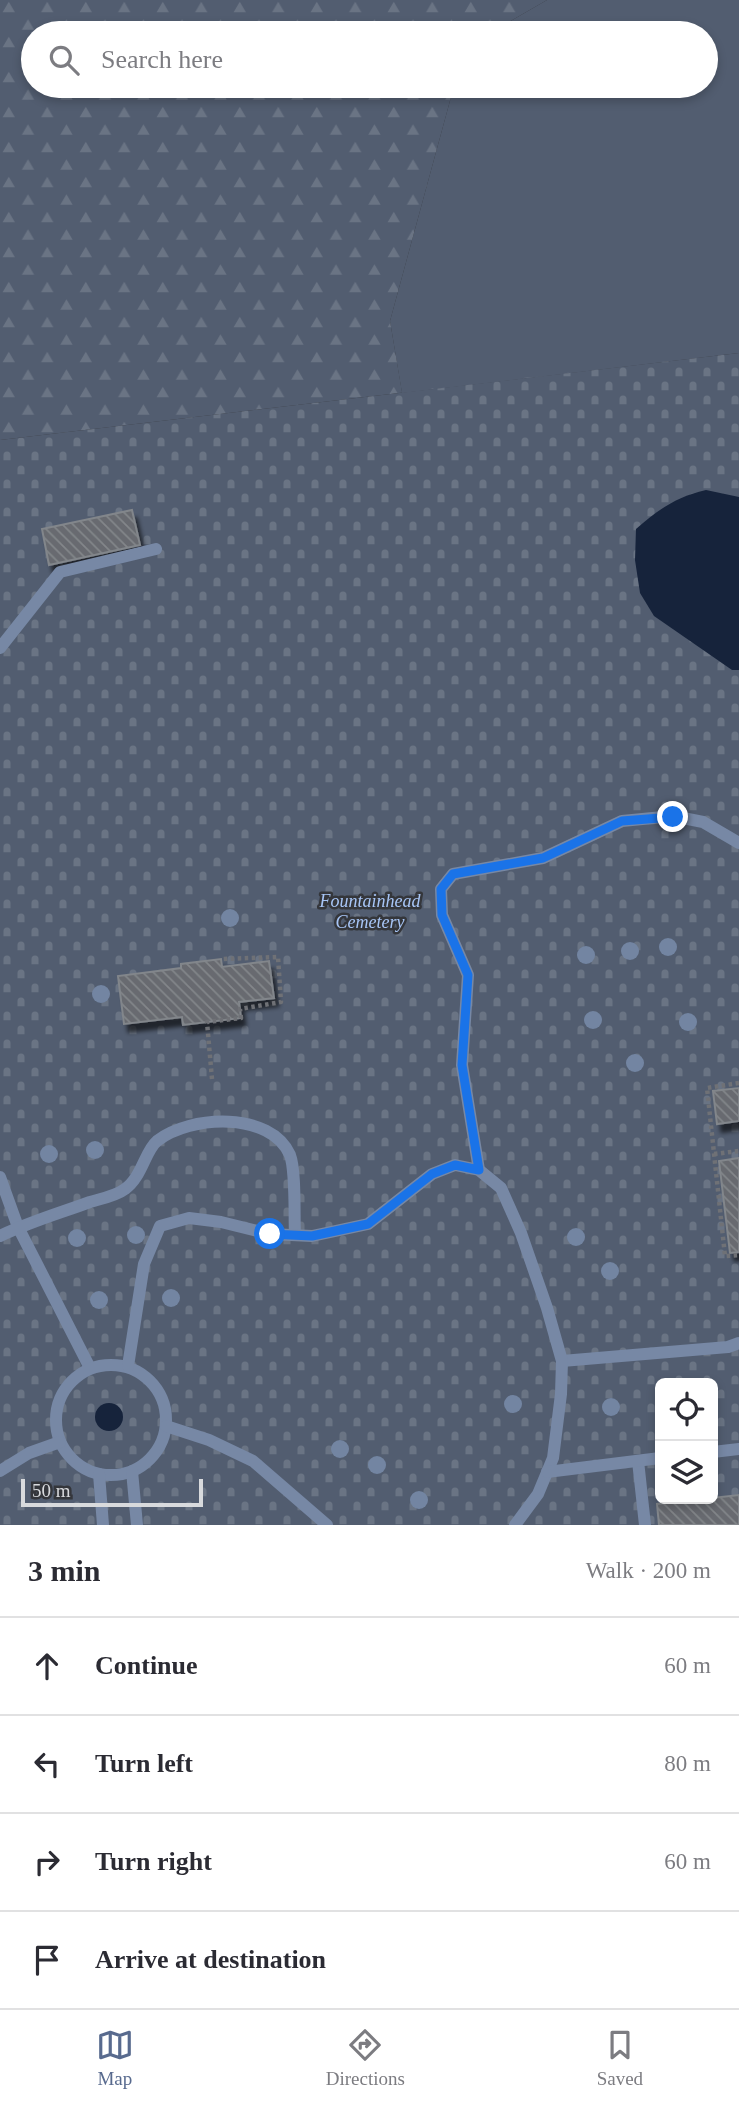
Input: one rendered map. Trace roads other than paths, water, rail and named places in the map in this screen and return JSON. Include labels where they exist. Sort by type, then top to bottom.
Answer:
[{"type":"lane","points":[[0,649],[60,572],[156,549]]},
{"type":"lane","points":[[479,1170],[462,1065],[468,975],[442,915],[441,889],[453,874],[543,858],[622,821],[673,817],[703,822],[739,843]]},
{"type":"lane","points":[[0,1236],[18,1227],[124,1190],[141,1172],[156,1142],[181,1128],[220,1121],[256,1125],[283,1143],[291,1158],[295,1235]]},
{"type":"lane","points":[[128,1366],[144,1264],[160,1226],[189,1218],[221,1222],[270,1234],[312,1236],[368,1224],[432,1174],[455,1165],[479,1170],[501,1188],[521,1233],[562,1361],[553,1458],[538,1494],[516,1525]]},
{"type":"lane","points":[[0,1177],[18,1227],[90,1368]]},
{"type":"lane","points":[[562,1361],[728,1347],[739,1343]]},
{"type":"lane","points":[[109,1364],[128,1366],[145,1376],[158,1390],[165,1408],[166,1426],[160,1446],[149,1461],[132,1471],[115,1475],[99,1474],[82,1467],[69,1456],[60,1441],[56,1425],[57,1408],[63,1392],[74,1378],[90,1368],[109,1364]]},
{"type":"lane","points":[[166,1426],[209,1440],[253,1461],[327,1525]]},
{"type":"lane","points":[[0,1471],[29,1453],[60,1441]]},
{"type":"lane","points":[[718,1451],[739,1449]]},
{"type":"lane","points":[[547,1472],[655,1459]]},
{"type":"lane","points":[[638,1461],[645,1525]]},
{"type":"lane","points":[[132,1471],[137,1525]]},
{"type":"lane","points":[[99,1474],[103,1525]]},
{"type":"park label","name":"Fountainhead Cemetery","points":[[370,911]]}]
